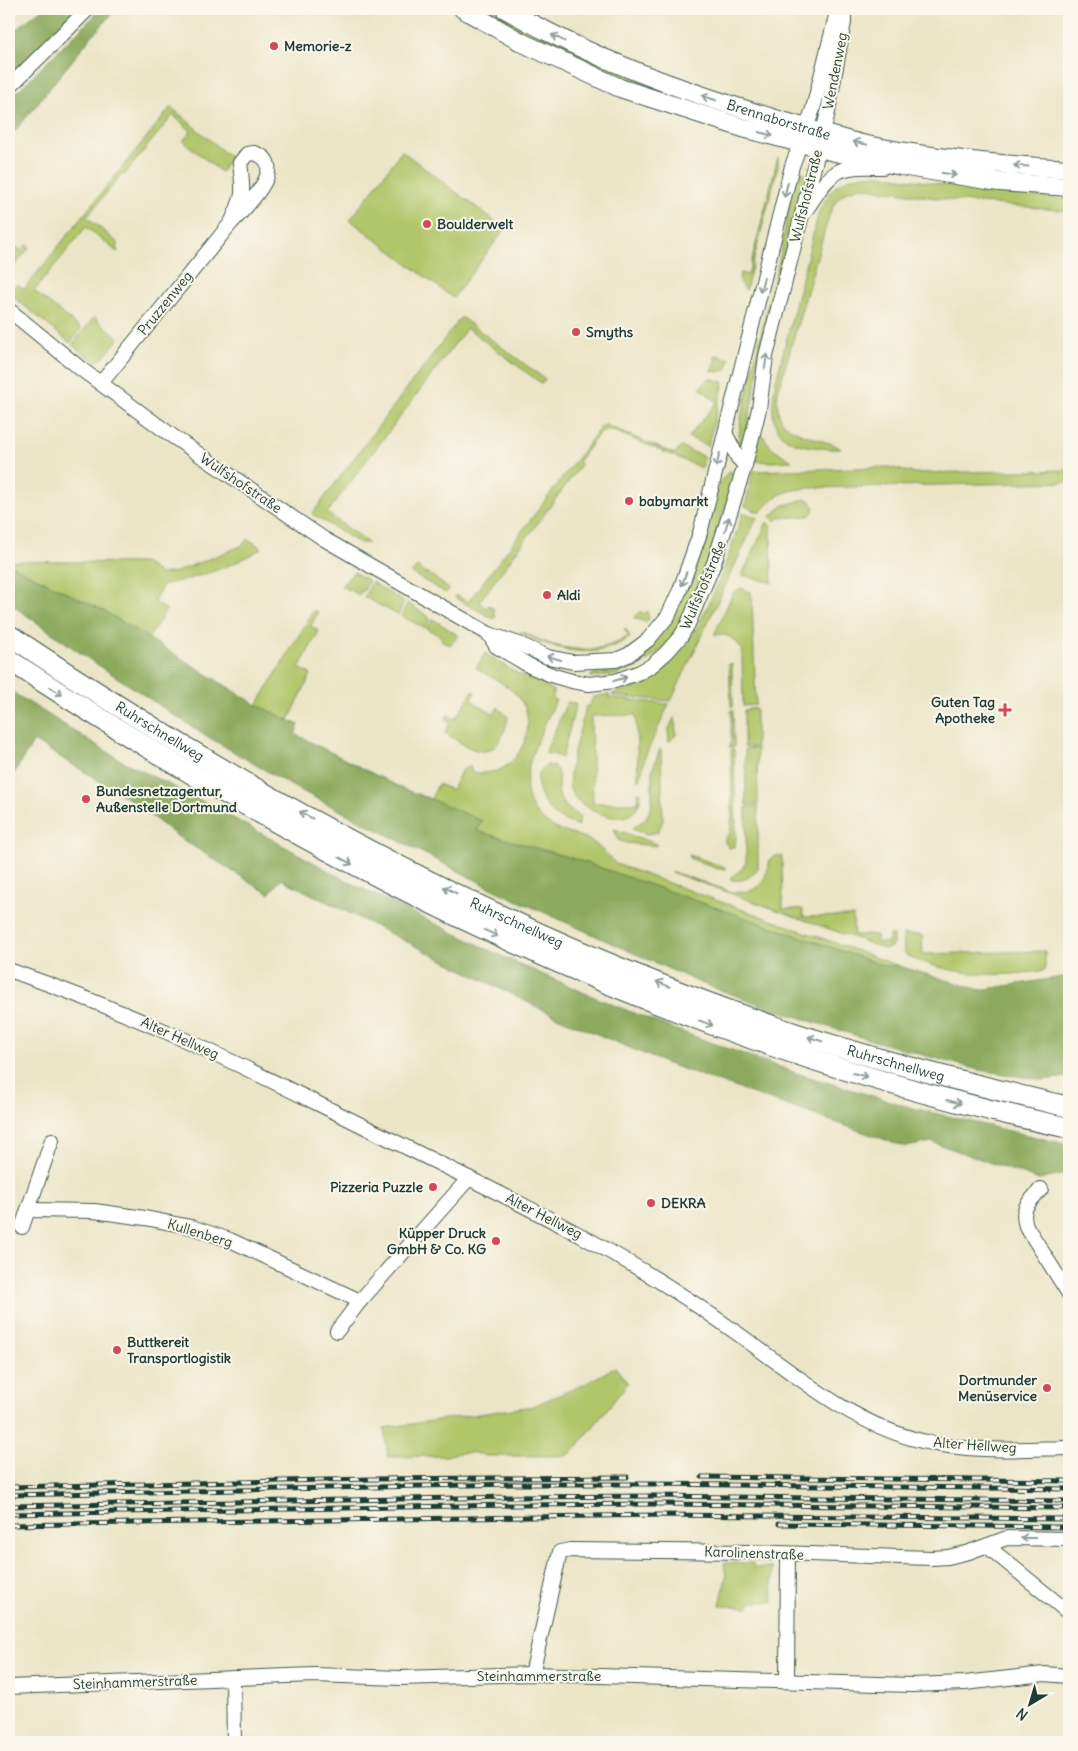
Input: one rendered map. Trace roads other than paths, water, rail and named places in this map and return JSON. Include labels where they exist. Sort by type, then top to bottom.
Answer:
[{"type":"highway","name":"Ruhrschnellweg","points":[[9,635],[128,712],[260,790],[388,859],[511,919],[624,969],[764,1022],[862,1054],[1069,1107]]},
{"type":"highway","name":"Ruhrschnellweg","points":[[9,660],[105,722],[226,795],[396,887],[534,953],[685,1016],[801,1057],[939,1098],[1069,1128]]},
{"type":"highway","points":[[997,1090],[1033,1095],[1069,1091]]},
{"type":"main road","name":"Brennaborstraße","points":[[465,9],[523,43],[620,88],[742,128],[863,144],[931,156],[1069,170]]},
{"type":"main road","name":"Brennaborstraße","points":[[505,9],[577,47],[626,69],[812,138],[901,166],[999,182],[1069,187]]},
{"type":"street","points":[[9,87],[88,9]]},
{"type":"street","name":"Wendenweg","points":[[812,138],[813,109],[839,9]]},
{"type":"street","name":"Wendenweg","points":[[812,138],[828,112],[844,22],[844,9]]},
{"type":"street","name":"Wulfshofstraße","points":[[489,634],[496,646],[530,666],[554,676],[589,684],[614,681],[640,672],[651,666],[666,653],[681,636],[714,563],[745,465],[759,409],[766,356],[800,220],[812,138]]},
{"type":"street","name":"Wulfshofstraße","points":[[9,310],[100,383],[175,438],[324,539],[489,634],[548,656],[573,662],[616,660],[628,655],[648,640],[664,623],[680,590],[700,533],[790,175],[812,138]]},
{"type":"street","name":"Brennaborstraße","points":[[800,220],[820,191],[836,173],[857,167],[901,166]]},
{"type":"street","name":"Pruzzenweg","points":[[100,383],[231,223]]},
{"type":"street","points":[[725,433],[738,458],[745,465]]},
{"type":"street","name":"Alter Hellweg","points":[[9,970],[96,1002],[185,1040],[549,1218],[629,1262],[697,1305],[828,1397],[877,1425],[913,1439],[948,1446],[1028,1449],[1069,1448]]},
{"type":"street","points":[[22,1227],[52,1140]]},
{"type":"street","points":[[337,1331],[360,1301],[469,1178]]},
{"type":"street","points":[[1042,1189],[1025,1207],[1023,1215],[1026,1226],[1069,1294]]},
{"type":"street","name":"Kullenberg","points":[[28,1210],[94,1212],[145,1218],[191,1227],[230,1240],[360,1301]]},
{"type":"street","name":"Karolinenstraße","points":[[532,1674],[560,1552],[599,1550],[931,1558],[962,1554],[1007,1538],[1069,1539]]},
{"type":"street","points":[[987,1546],[1069,1613]]},
{"type":"street","points":[[787,1681],[788,1554]]},
{"type":"street","name":"Steinhammerstraße","points":[[9,1687],[314,1675],[402,1678],[532,1674],[912,1685],[964,1683],[1044,1674],[1069,1676]]},
{"type":"street","points":[[233,1678],[234,1742]]},
{"type":"railway","points":[[9,1487],[371,1479],[627,1477]]},
{"type":"railway","points":[[702,1477],[1069,1481]]},
{"type":"railway","points":[[9,1495],[513,1484],[1069,1489]]},
{"type":"railway","points":[[9,1506],[655,1496],[1069,1501]]},
{"type":"railway","points":[[9,1514],[657,1504],[1069,1508]]},
{"type":"railway","points":[[9,1525],[657,1515],[1069,1519]]},
{"type":"railway","points":[[779,1524],[1069,1527]]},
{"type":"place","name":"Memorie-z","points":[[274,46]]},
{"type":"place","name":"Boulderwelt","points":[[427,224]]},
{"type":"place","name":"Smyths","points":[[576,332]]},
{"type":"place","name":"babymarkt","points":[[629,501]]},
{"type":"place","name":"Aldi","points":[[547,595]]},
{"type":"place","name":"Guten Tag Apotheke","points":[[1005,710]]},
{"type":"place","name":"Bundesnetzagentur, Außenstelle Dortmund","points":[[86,799]]},
{"type":"place","name":"Pizzeria Puzzle","points":[[433,1187]]},
{"type":"place","name":"DEKRA","points":[[651,1203]]},
{"type":"place","name":"Küpper Druck GmbH & Co. KG","points":[[496,1241]]},
{"type":"place","name":"Buttkereit Transportlogistik","points":[[117,1350]]},
{"type":"place","name":"Dortmunder Menüservice","points":[[1047,1388]]}]
